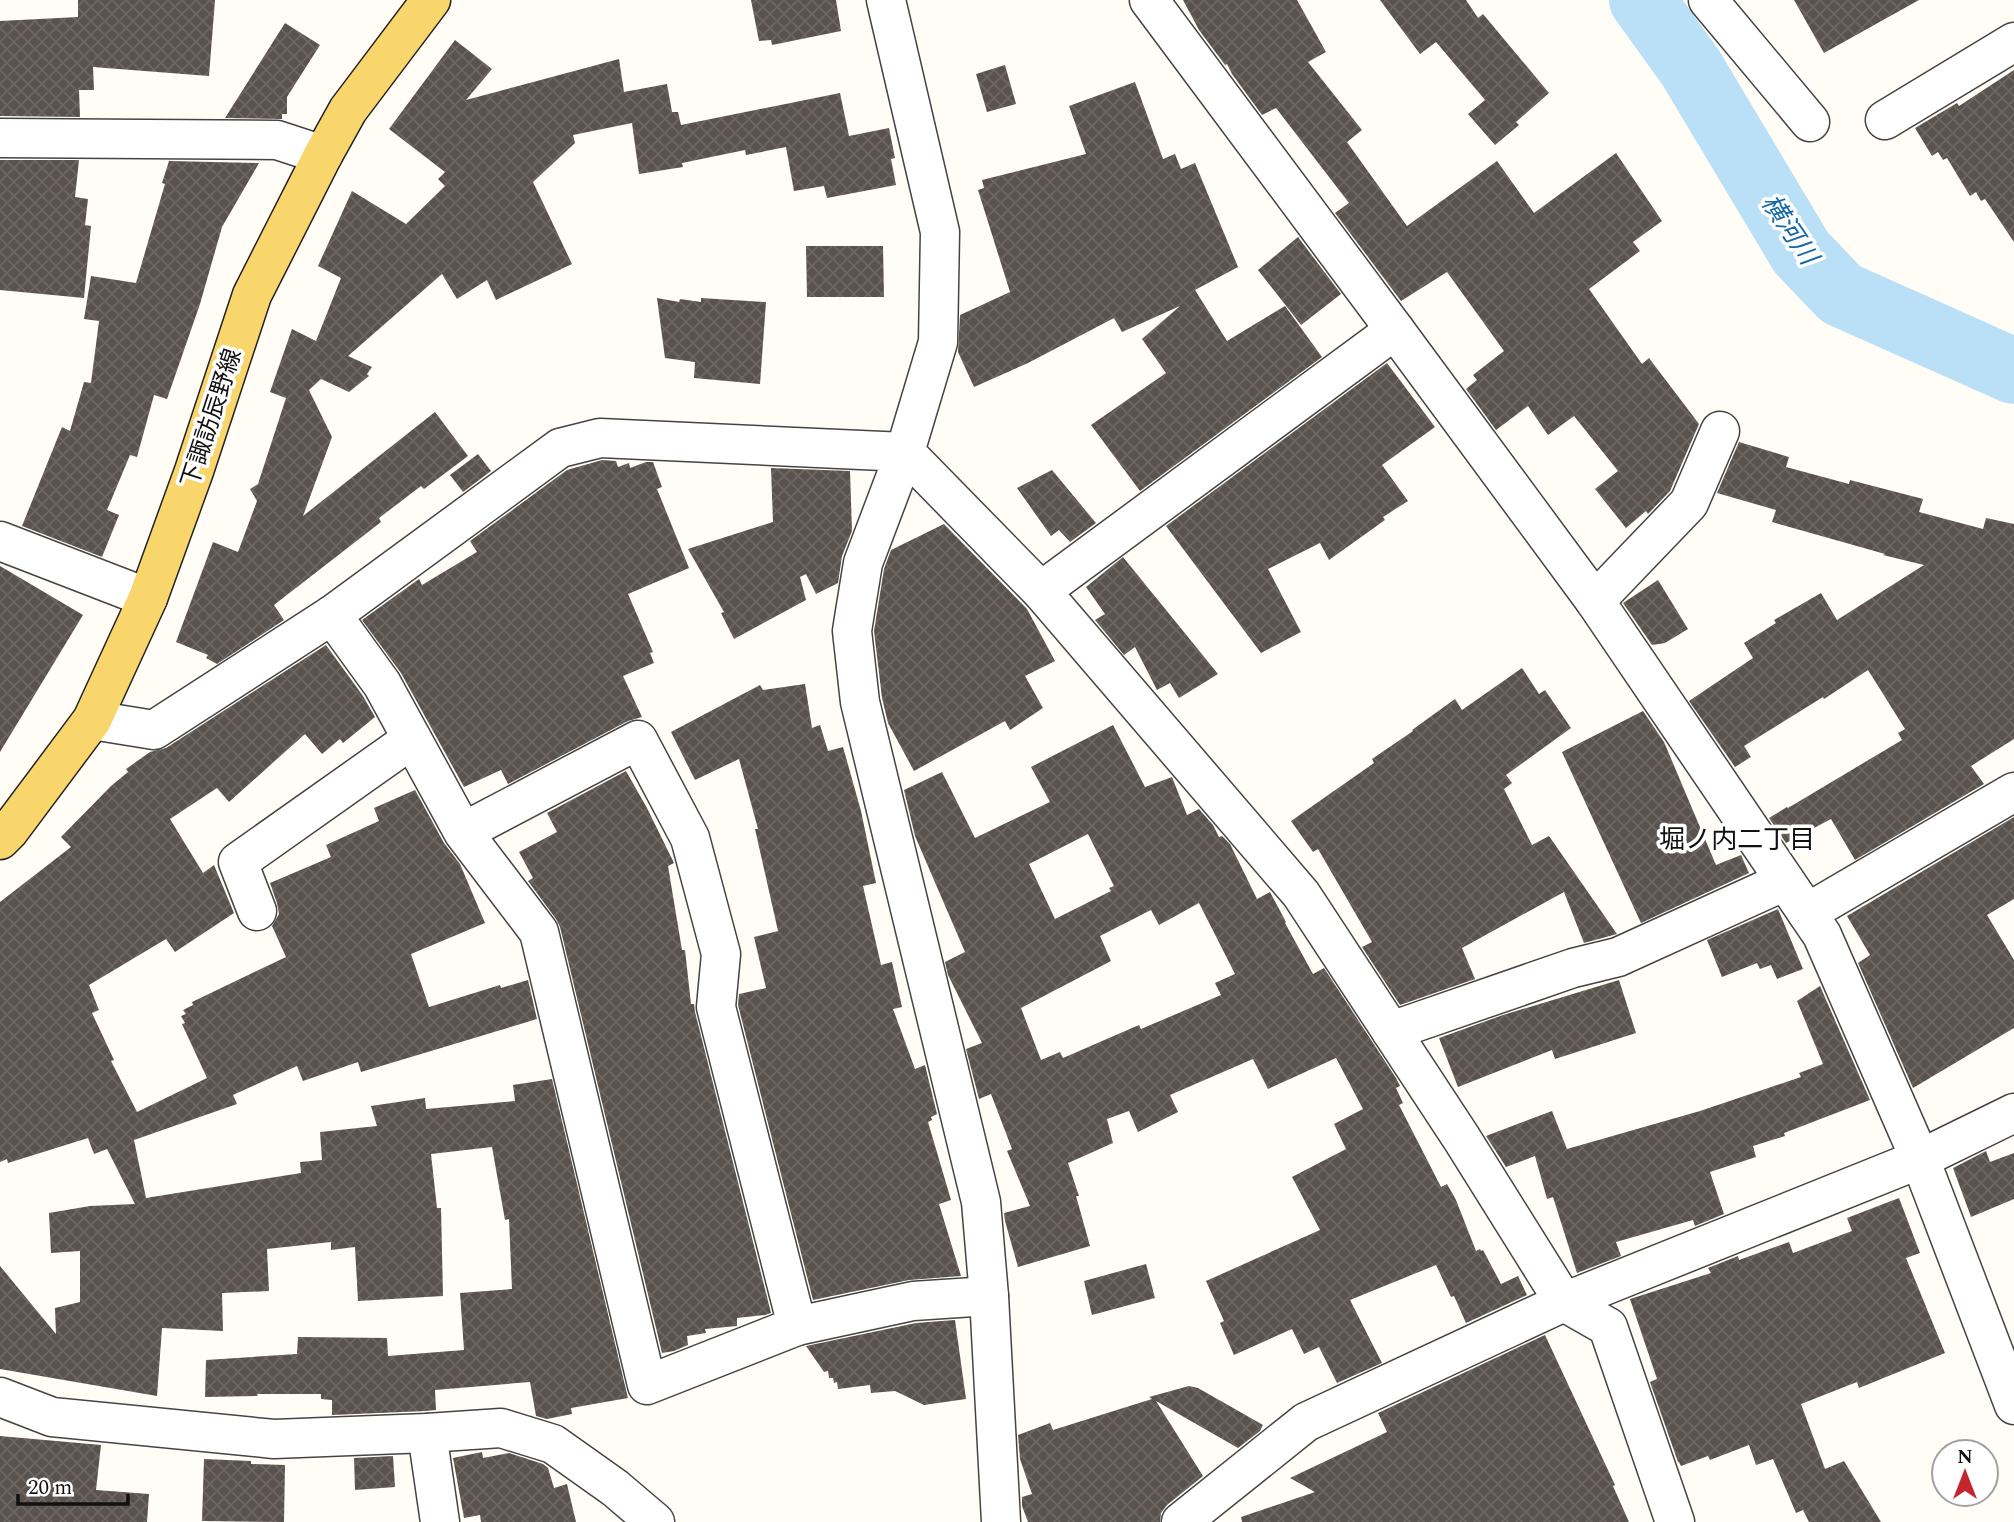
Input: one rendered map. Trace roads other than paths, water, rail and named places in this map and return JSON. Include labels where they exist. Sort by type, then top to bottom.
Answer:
[{"type":"main road","name":"下諏訪辰野線","points":[[0,840],[92,720],[148,598],[194,471],[252,295],[348,110],[430,0]]},
{"type":"street","points":[[886,0],[940,232],[938,342],[905,452],[863,563],[852,631],[860,702],[981,1202],[989,1296],[1001,1522]]},
{"type":"street","points":[[1149,0],[1595,601],[1822,935],[1920,1158],[2014,1405]]},
{"type":"street","points":[[1708,0],[1810,122]]},
{"type":"street","points":[[1885,120],[2014,42]]},
{"type":"street","points":[[0,138],[277,140],[323,155]]},
{"type":"street","points":[[1041,591],[1395,330]]},
{"type":"street","points":[[1595,601],[1689,503],[1720,431]]},
{"type":"street","points":[[92,720],[154,730],[331,615],[560,448],[600,438],[905,452],[1041,591],[1301,894],[1462,1139],[1564,1302],[1608,1327],[1675,1522]]},
{"type":"street","points":[[0,541],[148,598]]},
{"type":"street","points":[[331,615],[382,684],[463,832],[539,932],[647,1385],[797,1325],[913,1301],[989,1296]]},
{"type":"street","points":[[257,911],[238,862],[412,739]]},
{"type":"street","points":[[463,832],[638,740],[690,838],[721,954],[716,1007],[797,1325]]},
{"type":"street","points":[[1807,913],[2014,792]]},
{"type":"street","points":[[1391,1031],[1573,968],[1618,957],[1785,881]]},
{"type":"street","points":[[1181,1522],[1307,1422],[1564,1302],[1920,1158],[2014,1113]]},
{"type":"street","points":[[0,1397],[52,1417],[274,1439],[501,1428],[552,1444],[615,1488],[655,1522]]},
{"type":"street","points":[[427,1433],[440,1522]]},
{"type":"waterway","name":"横河川","points":[[1642,0],[1691,68],[1801,252],[1841,294],[2014,371]]},
{"type":"district","name":"堀ノ内二丁目","points":[[1737,839]]}]
